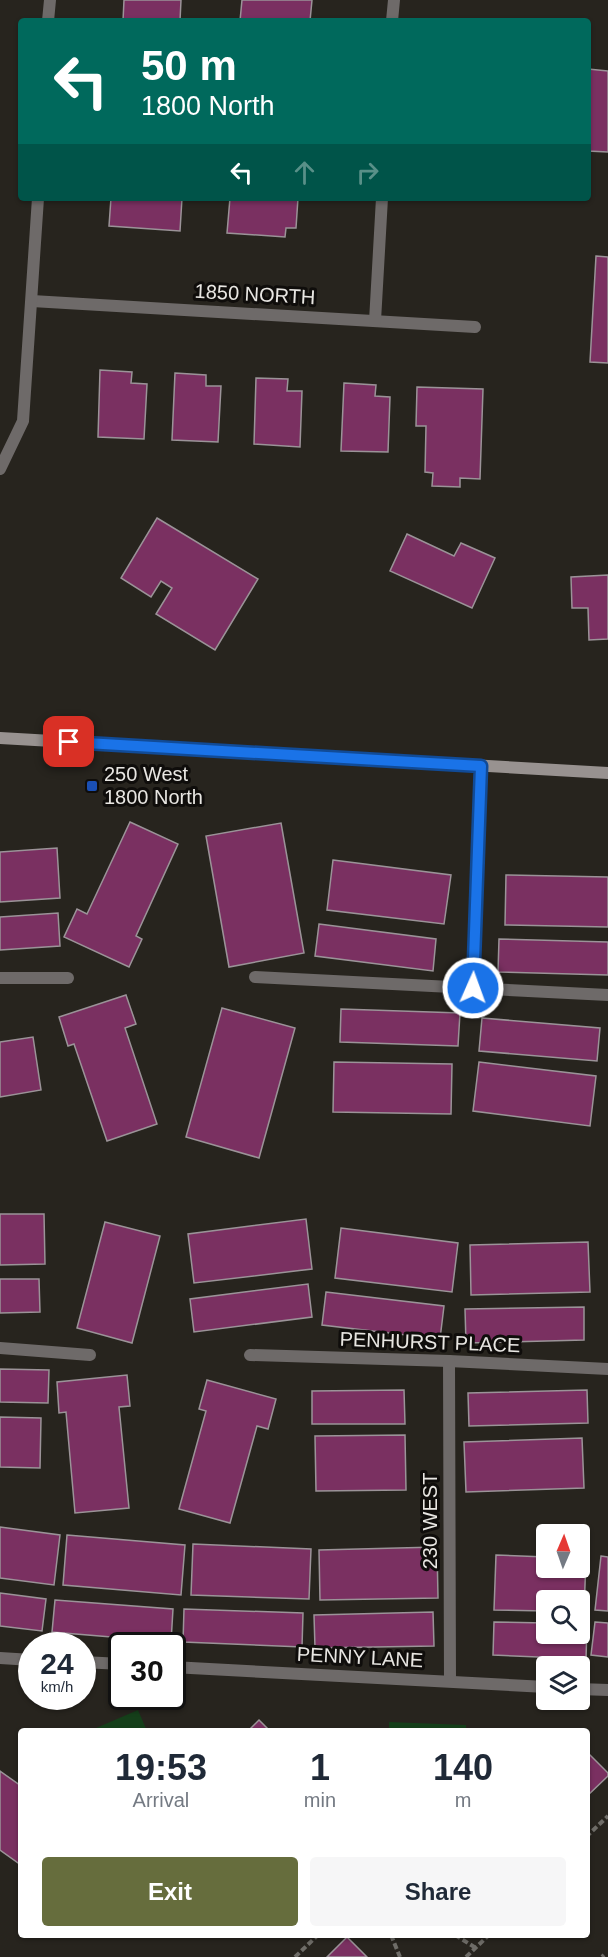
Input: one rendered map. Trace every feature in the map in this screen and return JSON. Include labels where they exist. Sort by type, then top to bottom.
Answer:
[{"type":"street","points":[[48,18],[50,0]]},
{"type":"street","points":[[392,18],[394,0]]},
{"type":"street","points":[[0,469],[23,421],[38,201]]},
{"type":"street","points":[[375,321],[382,201]]},
{"type":"street","name":"1850 NORTH","points":[[32,301],[475,327]]},
{"type":"street","points":[[0,738],[608,773]]},
{"type":"street","points":[[473,988],[481,766]]},
{"type":"street","points":[[255,977],[608,995]]},
{"type":"street","points":[[0,978],[68,978]]},
{"type":"street","points":[[0,1348],[90,1355]]},
{"type":"street","name":"PENHURST PLACE","points":[[250,1355],[449,1361],[608,1370]]},
{"type":"street","name":"230 WEST","points":[[449,1361],[450,1681]]},
{"type":"street","points":[[0,1658],[18,1659]]},
{"type":"street","name":"PENNY LANE","points":[[186,1668],[536,1686]]},
{"type":"street","points":[[590,1689],[608,1690]]},
{"type":"path","points":[[590,1833],[608,1816]]},
{"type":"path","points":[[295,1957],[315,1938]]},
{"type":"path","points":[[393,1938],[400,1957]]},
{"type":"path","points":[[460,1938],[476,1948]]},
{"type":"path","points":[[466,1957],[486,1938]]},
{"type":"green space","points":[[138,1710],[146,1728],[96,1728]]},
{"type":"green space","points":[[389,1722],[466,1725],[466,1728],[389,1728]]},
{"type":"building","points":[[124,0],[181,0],[180,18],[123,18]]},
{"type":"building","points":[[242,0],[312,0],[310,18],[240,18]]},
{"type":"building","points":[[591,69],[608,71],[608,152],[591,151]]},
{"type":"building","points":[[111,201],[182,201],[180,231],[109,226]]},
{"type":"building","points":[[230,201],[298,201],[296,228],[286,228],[285,237],[227,233]]},
{"type":"building","points":[[596,256],[608,257],[608,363],[590,362]]},
{"type":"building","points":[[100,370],[132,372],[131,383],[147,384],[144,439],[98,437]]},
{"type":"building","points":[[175,373],[206,375],[206,386],[221,386],[218,442],[172,440]]},
{"type":"building","points":[[256,378],[288,379],[287,391],[302,391],[300,447],[254,444]]},
{"type":"building","points":[[344,383],[376,385],[375,396],[390,397],[388,452],[341,451]]},
{"type":"building","points":[[417,387],[483,389],[480,479],[460,478],[460,487],[432,486],[433,473],[425,472],[426,426],[416,426]]},
{"type":"building","points":[[157,518],[258,579],[215,650],[156,614],[172,588],[161,581],[151,597],[121,578]]},
{"type":"building","points":[[407,534],[454,556],[461,543],[495,558],[472,608],[390,571]]},
{"type":"building","points":[[608,575],[608,639],[589,640],[588,608],[572,608],[571,577]]},
{"type":"building","points":[[130,822],[178,844],[136,936],[142,939],[129,967],[64,937],[77,909],[87,914]]},
{"type":"building","points":[[281,823],[304,953],[229,967],[206,836]]},
{"type":"building","points":[[57,848],[60,898],[0,902],[0,852]]},
{"type":"building","points":[[333,860],[451,875],[444,924],[327,910]]},
{"type":"building","points":[[506,875],[608,877],[608,927],[505,925]]},
{"type":"building","points":[[58,913],[60,946],[0,950],[0,917]]},
{"type":"building","points":[[319,924],[436,939],[433,971],[315,956]]},
{"type":"building","points":[[499,939],[608,942],[608,975],[498,972]]},
{"type":"building","points":[[126,995],[136,1024],[125,1028],[157,1124],[107,1141],[74,1044],[68,1046],[59,1017]]},
{"type":"building","points":[[222,1008],[295,1028],[259,1158],[186,1137]]},
{"type":"building","points":[[341,1009],[460,1013],[458,1046],[340,1042]]},
{"type":"building","points":[[482,1018],[600,1028],[597,1061],[479,1051]]},
{"type":"building","points":[[33,1037],[41,1090],[0,1097],[0,1042]]},
{"type":"building","points":[[334,1062],[452,1064],[451,1114],[333,1112]]},
{"type":"building","points":[[479,1062],[596,1076],[590,1126],[473,1111]]},
{"type":"building","points":[[0,1214],[44,1214],[45,1264],[0,1265]]},
{"type":"building","points":[[306,1219],[312,1269],[194,1283],[188,1234]]},
{"type":"building","points":[[105,1222],[160,1236],[132,1343],[77,1328]]},
{"type":"building","points":[[341,1228],[458,1243],[452,1292],[335,1278]]},
{"type":"building","points":[[588,1242],[590,1292],[471,1295],[470,1245]]},
{"type":"building","points":[[0,1279],[39,1279],[40,1312],[0,1313]]},
{"type":"building","points":[[308,1284],[312,1317],[194,1332],[190,1299]]},
{"type":"building","points":[[326,1292],[444,1306],[440,1339],[322,1325]]},
{"type":"building","points":[[584,1307],[584,1340],[466,1343],[465,1309]]},
{"type":"building","points":[[0,1369],[49,1370],[48,1403],[0,1402]]},
{"type":"building","points":[[127,1375],[130,1406],[119,1407],[129,1508],[75,1513],[66,1412],[59,1413],[57,1382]]},
{"type":"building","points":[[207,1380],[276,1399],[268,1429],[257,1426],[230,1523],[179,1509],[206,1411],[199,1409]]},
{"type":"building","points":[[404,1390],[405,1424],[312,1424],[312,1391]]},
{"type":"building","points":[[587,1390],[588,1423],[469,1426],[468,1393]]},
{"type":"building","points":[[0,1417],[41,1418],[40,1468],[0,1467]]},
{"type":"building","points":[[405,1435],[406,1490],[316,1491],[315,1436]]},
{"type":"building","points":[[582,1438],[584,1488],[466,1492],[464,1442]]},
{"type":"building","points":[[0,1527],[60,1535],[54,1585],[0,1578]]},
{"type":"building","points":[[67,1535],[185,1545],[181,1595],[63,1585]]},
{"type":"building","points":[[193,1544],[311,1549],[309,1599],[191,1595]]},
{"type":"building","points":[[437,1547],[438,1598],[320,1600],[319,1550]]},
{"type":"building","points":[[496,1555],[536,1557],[536,1578],[585,1578],[585,1590],[536,1590],[536,1611],[494,1610]]},
{"type":"building","points":[[601,1556],[608,1557],[608,1611],[595,1610]]},
{"type":"building","points":[[0,1593],[46,1599],[42,1631],[0,1626]]},
{"type":"building","points":[[55,1600],[173,1609],[172,1632],[108,1632],[108,1637],[96,1636],[96,1632],[52,1632]]},
{"type":"building","points":[[184,1609],[303,1613],[302,1647],[186,1642],[186,1632],[183,1632]]},
{"type":"building","points":[[433,1612],[434,1646],[315,1648],[314,1615]]},
{"type":"building","points":[[494,1622],[536,1623],[536,1644],[586,1644],[586,1656],[493,1655]]},
{"type":"building","points":[[595,1622],[608,1623],[608,1657],[591,1655]]},
{"type":"building","points":[[259,1720],[267,1728],[251,1728]]},
{"type":"building","points":[[590,1755],[608,1773],[608,1776],[590,1793]]},
{"type":"building","points":[[0,1771],[18,1784],[18,1863],[0,1850]]},
{"type":"building","points":[[348,1938],[367,1957],[327,1957]]},
{"type":"place","name":"250 West 1800 North","points":[[92,786]]},
{"type":"route","points":[[69,742],[481,766],[473,988]]}]
